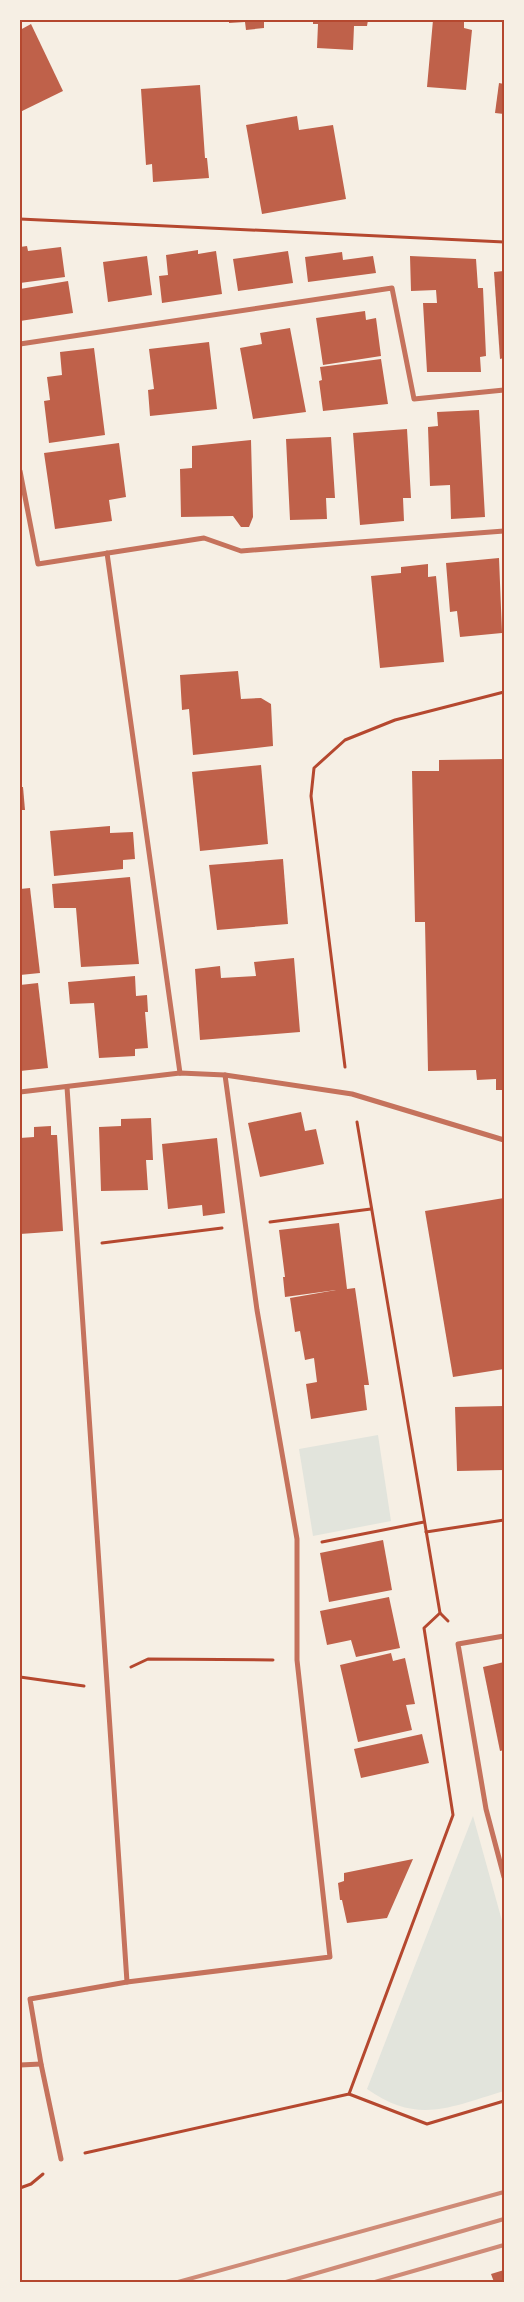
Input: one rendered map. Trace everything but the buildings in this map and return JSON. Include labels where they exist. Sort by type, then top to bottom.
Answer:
[{"type":"street","points":[[20,344],[392,288],[414,399],[504,390]]},
{"type":"street","points":[[20,471],[38,564],[204,538],[240,551],[504,531]]},
{"type":"street","points":[[107,552],[180,1073]]},
{"type":"street","points":[[20,1092],[180,1073],[225,1075],[352,1094],[504,1140]]},
{"type":"street","points":[[61,2159],[41,2064],[30,1999],[127,1982],[330,1957],[297,1660],[297,1547],[257,1310],[225,1075]]},
{"type":"street","points":[[67,1087],[127,1982]]},
{"type":"street","points":[[504,1636],[458,1644],[486,1809],[504,1877]]},
{"type":"street","points":[[20,2065],[41,2064]]},
{"type":"path","points":[[20,220],[504,242]]},
{"type":"path","points":[[349,2094],[452,1816],[424,1628],[440,1612],[352,1094],[342,1055],[311,796],[314,768],[345,740],[395,720],[504,692]]},
{"type":"path","points":[[426,1532],[504,1520]]},
{"type":"path","points":[[297,1547],[424,1522]]},
{"type":"path","points":[[20,1677],[83,1687],[107,1679],[148,1660],[297,1660]]},
{"type":"path","points":[[20,2188],[31,2184],[61,2159],[349,2094],[427,2124],[504,2101]]},
{"type":"shaded area","points":[[378,1435],[391,1521],[313,1536],[299,1449]]},
{"type":"shaded area","points":[[473,1816],[504,1928],[504,2091],[434,2110],[402,2107],[385,2100],[367,2089]]},
{"type":"railway","points":[[178,2282],[504,2192]]},
{"type":"railway","points":[[286,2282],[504,2219]]},
{"type":"railway","points":[[375,2282],[504,2245]]}]
